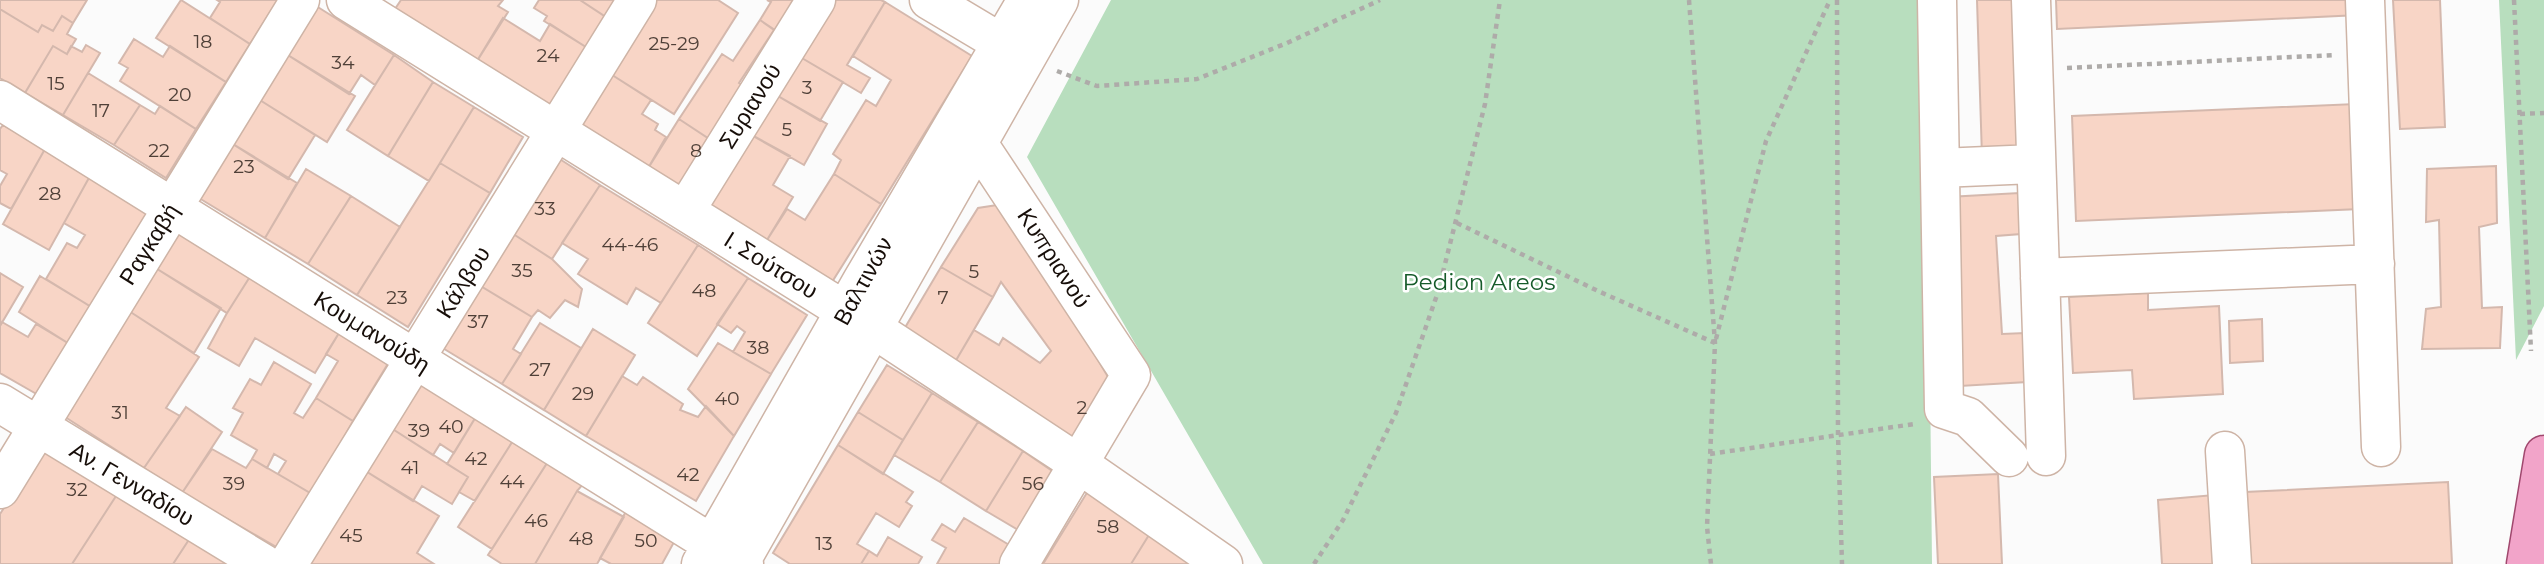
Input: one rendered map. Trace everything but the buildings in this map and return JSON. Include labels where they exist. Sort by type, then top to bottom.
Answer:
[{"type":"main road","points":[[2526,564],[2544,455]]},
{"type":"street","name":"Ραγκαβή","points":[[0,489],[300,0]]},
{"type":"street","name":"Ι. Σούτσου","points":[[346,0],[860,320],[1079,464],[1223,564]]},
{"type":"street","name":"Κάλβου","points":[[288,564],[637,0]]},
{"type":"street","name":"Συριανού","points":[[685,211],[816,0]]},
{"type":"street","points":[[929,0],[1014,51]]},
{"type":"street","name":"Βαλτινών","points":[[727,560],[860,320],[977,142],[1014,51],[1027,0]]},
{"type":"street","name":"Βαλτινών","points":[[860,320],[862,281],[1014,51],[1059,0]]},
{"type":"street","points":[[1937,0],[1944,409],[1968,417],[2027,457],[2040,278],[2031,0]]},
{"type":"street","points":[[2365,0],[2381,447]]},
{"type":"street","name":"Κουμανούδη","points":[[0,100],[415,359],[727,560]]},
{"type":"street","name":"Κυπριανού","points":[[977,142],[1131,375],[1079,464]]},
{"type":"street","points":[[1940,168],[2036,164]]},
{"type":"street","points":[[2040,278],[2375,264]]},
{"type":"street","name":"Αν. Γενναδίου","points":[[0,403],[264,564]]},
{"type":"street","points":[[2225,452],[2232,564]]},
{"type":"street","points":[[1019,564],[1079,464]]},
{"type":"path","points":[[1014,51],[1097,86],[1197,79],[1287,43],[1380,0]]},
{"type":"path","points":[[1314,564],[1343,520],[1396,413],[1438,292],[1485,104],[1500,0]]},
{"type":"path","points":[[1689,0],[1715,343],[1707,527],[1711,564]]},
{"type":"path","points":[[1715,343],[1766,141],[1830,0]]},
{"type":"path","points":[[1837,0],[1838,435],[1842,564]]},
{"type":"path","points":[[2514,0],[2531,351]]},
{"type":"path","points":[[2033,70],[2367,53]]},
{"type":"path","points":[[2520,114],[2544,113]]},
{"type":"path","points":[[1457,223],[1598,291],[1715,343]]},
{"type":"path","points":[[1710,454],[1917,423]]},
{"type":"green space","name":"Pedion Areos","points":[[1111,0],[1926,0],[1932,564],[1263,564],[1027,157]]},
{"type":"green space","points":[[2499,0],[2544,0],[2544,306],[2516,360]]}]
